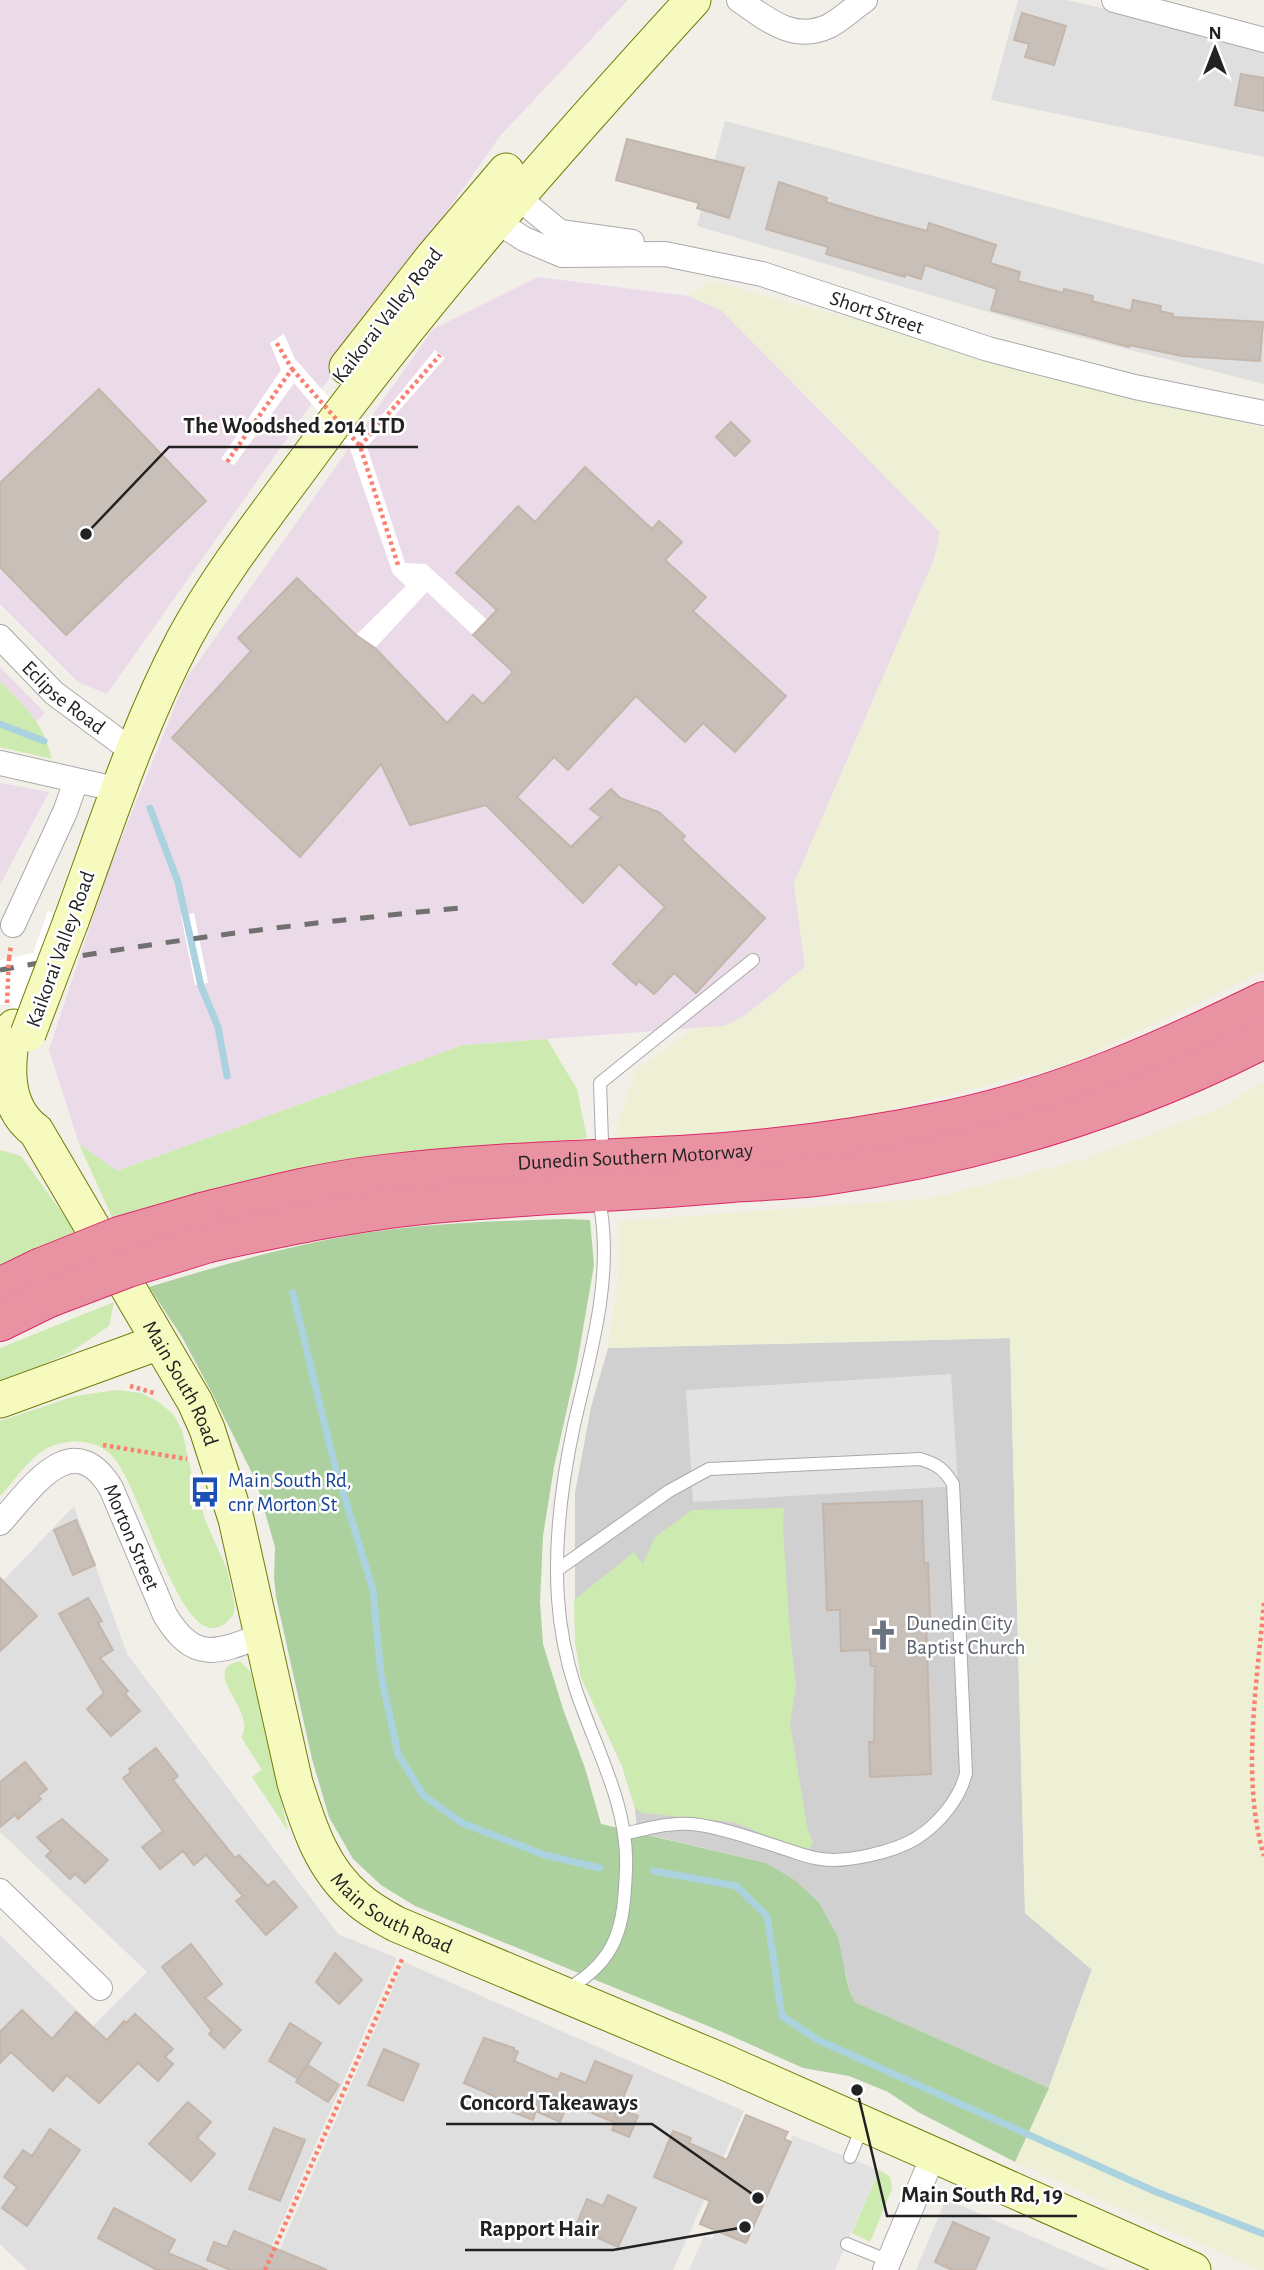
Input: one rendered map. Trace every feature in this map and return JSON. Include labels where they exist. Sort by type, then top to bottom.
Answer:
[{"type":"highway","name":"Dunedin Southern Motorway","points":[[0,1287],[44,1283],[128,1268],[205,1227],[296,1189],[383,1174],[745,1149],[831,1140],[954,1118],[1014,1103],[1143,1059],[1264,1001]]},
{"type":"highway","name":"Dunedin Southern Motorway","points":[[205,1227],[452,1202],[629,1192],[821,1176],[883,1167],[1061,1124],[1179,1079],[1264,1039]]},
{"type":"highway","name":"Dunedin Southern Motorway","points":[[0,1322],[44,1283]]},
{"type":"main road","name":"Kaikorai Valley Road","points":[[127,745],[146,674],[195,589],[318,404],[476,205],[661,0]]},
{"type":"main road","name":"Kaikorai Valley Road","points":[[22,1116],[11,1092],[8,1071],[21,1023],[64,918],[100,785],[127,745],[185,638],[237,554],[338,415],[505,208],[693,0]]},
{"type":"main road","name":"Main South Road","points":[[22,1116],[195,1402],[207,1429],[236,1519],[295,1783],[308,1824],[319,1851],[335,1876],[360,1901],[414,1932],[722,2061],[1193,2270]]},
{"type":"main road","points":[[0,1400],[115,1374],[159,1342]]},
{"type":"street","points":[[739,0],[779,28],[806,33],[829,26],[865,0]]},
{"type":"street","points":[[1114,0],[1264,40]]},
{"type":"street","name":"Short Street","points":[[505,208],[560,232],[649,244],[665,254],[762,274],[988,349],[1135,387],[1264,413]]},
{"type":"street","name":"Eclipse Road","points":[[0,638],[54,692],[127,745]]},
{"type":"street","points":[[0,763],[100,785]]},
{"type":"street","points":[[13,925],[65,812],[100,785]]},
{"type":"street","points":[[0,1522],[54,1467],[66,1461],[82,1461]]},
{"type":"street","name":"Morton Street","points":[[82,1461],[100,1471],[111,1488],[165,1615],[175,1632],[190,1646],[201,1650],[230,1647],[263,1635]]},
{"type":"street","points":[[0,1891],[100,1988]]},
{"type":"street","points":[[887,2266],[933,2156]]},
{"type":"lane","points":[[602,1141],[600,1083],[753,960]]},
{"type":"lane","points":[[561,1992],[604,1962],[612,1949],[621,1923],[627,1858],[621,1813],[567,1658],[559,1610],[557,1570],[563,1491],[596,1329],[605,1259],[601,1211]]},
{"type":"lane","points":[[557,1570],[669,1491],[709,1469],[920,1459],[935,1463],[945,1471],[953,1484],[966,1773],[963,1787],[955,1801],[914,1840],[839,1860],[806,1856],[693,1824],[659,1826],[624,1834]]},
{"type":"lane","points":[[849,2157],[863,2125]]},
{"type":"lane","points":[[847,2244],[887,2266]]},
{"type":"path","points":[[275,340],[292,369],[360,446],[399,568]]},
{"type":"path","points":[[360,446],[440,355]]},
{"type":"path","points":[[227,462],[292,369]]},
{"type":"path","points":[[9,958],[7,1005],[21,1023]]},
{"type":"path","points":[[115,1374],[162,1398]]},
{"type":"path","points":[[82,1461],[95,1444],[188,1457]]},
{"type":"path","points":[[1264,1604],[1253,1742],[1254,1796],[1264,1856]]},
{"type":"path","points":[[265,2270],[414,1932]]},
{"type":"shaded area","points":[[0,0],[628,0],[500,136],[107,694],[78,682],[0,604]]},
{"type":"shaded area","points":[[1018,0],[1067,0],[1264,46],[1264,157],[991,100]]},
{"type":"shaded area","points":[[725,121],[1264,264],[1264,384],[1036,326],[697,226]]},
{"type":"shaded area","points":[[538,277],[688,296],[721,310],[940,532],[935,557],[794,883],[805,967],[747,1014],[725,1026],[463,1045],[117,1171],[79,1144],[49,1050],[108,871],[186,679],[433,329]]},
{"type":"shaded area","points":[[0,667],[45,713],[16,739],[0,736]]},
{"type":"shaded area","points":[[0,783],[49,792],[0,885]]},
{"type":"shaded area","points":[[1010,1338],[1025,1913],[1092,1969],[1049,2088],[855,2002],[849,1990],[846,1972],[766,1863],[637,1832],[635,1808],[622,1766],[581,1677],[575,1641],[575,1493],[591,1407],[608,1348]]},
{"type":"shaded area","points":[[951,1374],[958,1486],[693,1502],[686,1390]]},
{"type":"shaded area","points":[[74,1506],[127,1654],[338,1934],[397,1958],[261,2270],[27,2270],[0,2244],[0,1935],[93,2026],[147,1972],[0,1832],[0,1584]]},
{"type":"shaded area","points":[[404,1962],[744,2111],[673,2270],[271,2270]]},
{"type":"shaded area","points":[[792,2135],[879,2170],[835,2270],[689,2270],[704,2236],[712,2239],[716,2231],[746,2243]]},
{"type":"shaded area","points":[[946,2199],[1109,2270],[916,2270]]},
{"type":"green space","points":[[710,281],[1264,428],[1264,971],[1071,1064],[841,1123],[612,1140],[635,1071],[694,1028],[725,1026],[747,1014],[805,967],[794,883],[935,557],[940,532],[721,310],[688,296]]},
{"type":"green space","points":[[0,681],[39,725],[52,759],[0,747]]},
{"type":"green space","points":[[547,1039],[577,1089],[587,1138],[344,1165],[116,1226],[79,1144],[117,1171],[463,1045]]},
{"type":"green space","points":[[1264,1082],[1264,2270],[1259,2270],[1015,2162],[1043,2103],[1092,1970],[1025,1913],[1010,1338],[608,1348],[620,1263],[619,1221],[933,1198],[1090,1157],[1217,1109]]},
{"type":"green space","points":[[0,1150],[21,1156],[81,1239],[0,1270]]},
{"type":"green space","points":[[590,1220],[594,1265],[577,1364],[554,1467],[543,1536],[540,1602],[543,1644],[601,1824],[766,1863],[796,1881],[819,1903],[838,1937],[849,1990],[855,2002],[1049,2088],[1015,2162],[918,2112],[888,2092],[849,2076],[803,2068],[720,2031],[415,1906],[381,1885],[353,1859],[329,1817],[312,1759],[276,1597],[275,1547],[256,1481],[182,1337],[149,1287],[253,1257],[358,1234],[436,1225]]},
{"type":"green space","points":[[114,1302],[109,1326],[71,1352],[0,1384],[0,1348]]},
{"type":"green space","points":[[116,1390],[141,1393],[159,1402],[173,1414],[182,1430],[192,1476],[206,1522],[227,1569],[235,1607],[233,1615],[221,1626],[212,1628],[198,1622],[185,1605],[123,1472],[104,1449],[82,1442],[67,1442],[50,1447],[32,1459],[0,1496],[0,1421],[75,1396]]},
{"type":"green space","points":[[784,1508],[789,1623],[796,1686],[790,1723],[807,1826],[813,1843],[809,1849],[801,1849],[733,1822],[642,1813],[635,1808],[622,1765],[581,1677],[575,1641],[574,1600],[634,1552],[643,1564],[655,1537],[692,1510]]},
{"type":"green space","points":[[240,1661],[250,1671],[255,1685],[288,1831],[252,1777],[262,1770],[241,1737],[244,1727],[242,1716],[226,1682],[225,1673],[228,1666]]},
{"type":"green space","points":[[879,2170],[890,2176],[892,2189],[870,2242],[852,2233]]},
{"type":"pier","points":[[284,334],[295,359],[364,437],[435,350],[445,358],[367,447],[405,563],[426,564],[487,620],[473,635],[427,592],[375,648],[356,635],[406,586],[393,574],[350,449],[294,383],[234,465],[221,459],[281,370],[270,343]]},
{"type":"pier","points":[[48,911],[78,922],[35,1037],[3,1025],[12,1003],[0,1005],[0,960],[33,953]]},
{"type":"pier","points":[[194,913],[208,983],[195,985],[181,916]]},
{"type":"building","points":[[1022,13],[1066,26],[1054,65],[1025,57],[1029,44],[1014,40]]},
{"type":"building","points":[[1241,74],[1264,78],[1264,111],[1235,105]]},
{"type":"building","points":[[627,139],[744,168],[729,218],[697,208],[699,203],[616,180]]},
{"type":"building","points":[[779,182],[827,198],[826,202],[875,217],[927,231],[929,223],[996,245],[990,263],[1020,272],[1018,281],[1063,293],[1064,289],[1093,296],[1092,301],[1131,311],[1133,300],[1161,306],[1160,311],[1173,314],[1172,317],[1263,322],[1260,361],[1182,356],[1129,347],[991,310],[997,289],[925,265],[921,279],[905,274],[905,277],[826,254],[828,247],[766,229]]},
{"type":"building","points":[[99,389],[206,501],[66,635],[0,567],[0,483]]},
{"type":"building","points":[[731,422],[750,441],[735,456],[716,437]]},
{"type":"building","points":[[585,467],[652,529],[659,521],[682,542],[665,560],[706,597],[693,611],[786,696],[735,752],[703,723],[685,742],[636,696],[568,770],[554,757],[517,797],[571,847],[601,817],[590,809],[611,789],[620,798],[659,812],[685,836],[682,840],[765,918],[696,993],[674,973],[654,994],[639,981],[636,985],[613,964],[665,907],[619,864],[583,903],[486,805],[410,825],[381,764],[300,857],[172,738],[251,651],[238,638],[297,578],[356,635],[375,648],[447,723],[473,695],[483,704],[513,672],[473,635],[497,610],[456,573],[518,506],[535,522]]},
{"type":"building","name":"Dunedin City Baptist Church","points":[[922,1501],[924,1563],[928,1563],[930,1620],[926,1620],[931,1774],[870,1777],[869,1742],[874,1742],[875,1666],[871,1666],[870,1650],[841,1651],[840,1610],[827,1610],[823,1504]]},
{"type":"building","points":[[76,1520],[95,1565],[73,1575],[54,1530]]},
{"type":"building","points":[[0,1578],[37,1616],[0,1651]]},
{"type":"building","points":[[88,1598],[102,1621],[98,1623],[113,1650],[100,1658],[128,1691],[125,1694],[140,1711],[111,1736],[87,1709],[104,1693],[59,1614]]},
{"type":"building","points":[[156,1748],[178,1776],[173,1780],[235,1858],[239,1855],[268,1886],[274,1881],[297,1907],[266,1935],[236,1901],[243,1896],[206,1855],[194,1865],[183,1851],[160,1869],[142,1847],[163,1831],[123,1778],[131,1772],[129,1769]]},
{"type":"building","points":[[25,1762],[47,1789],[38,1796],[41,1799],[18,1819],[15,1815],[0,1827],[0,1782]]},
{"type":"building","points":[[62,1819],[108,1860],[85,1883],[75,1874],[70,1879],[46,1856],[51,1851],[37,1837]]},
{"type":"building","points":[[191,1944],[222,1984],[205,1998],[241,2030],[224,2048],[209,2034],[212,2031],[162,1967]]},
{"type":"building","points":[[335,1953],[362,1980],[339,2004],[316,1982]]},
{"type":"building","points":[[22,2010],[52,2039],[76,2012],[107,2040],[124,2021],[126,2023],[135,2014],[173,2049],[165,2057],[173,2064],[158,2081],[138,2063],[99,2103],[67,2075],[53,2091],[11,2052],[0,2063],[0,2032]]},
{"type":"building","points":[[290,2023],[321,2043],[299,2078],[308,2065],[339,2085],[328,2102],[269,2061]]},
{"type":"building","points":[[484,2038],[514,2048],[518,2052],[514,2061],[558,2080],[561,2073],[586,2083],[595,2061],[632,2076],[613,2122],[568,2103],[560,2122],[536,2111],[533,2120],[510,2111],[512,2104],[464,2083]]},
{"type":"building","points":[[384,2049],[419,2064],[403,2101],[368,2085]]},
{"type":"building","points":[[188,2102],[211,2122],[197,2138],[215,2154],[191,2181],[149,2144]]},
{"type":"building","points":[[621,2109],[638,2116],[629,2137],[612,2130]]},
{"type":"building","points":[[746,2115],[788,2132],[784,2139],[791,2142],[746,2243],[700,2224],[710,2201],[654,2177],[673,2131],[691,2138],[689,2143],[727,2160]]},
{"type":"building","points":[[274,2128],[305,2140],[280,2201],[249,2189]]},
{"type":"building","points":[[50,2129],[80,2150],[27,2226],[2,2208],[17,2187],[4,2177],[23,2150],[32,2156]]},
{"type":"building","points":[[608,2195],[636,2208],[618,2247],[575,2228],[587,2199],[603,2206]]},
{"type":"building","points":[[114,2208],[175,2240],[168,2253],[208,2270],[157,2270],[98,2238]]},
{"type":"building","points":[[953,2222],[989,2238],[975,2270],[952,2270],[935,2262]]},
{"type":"building","points":[[234,2231],[327,2270],[230,2270],[207,2260],[214,2242],[227,2247]]},
{"type":"waterway","points":[[0,724],[44,741]]},
{"type":"waterway","points":[[150,808],[178,882],[201,986],[218,1027],[227,1076]]},
{"type":"waterway","points":[[293,1293],[333,1459],[373,1590],[381,1675],[398,1754],[423,1795],[462,1823],[545,1855],[600,1868]]},
{"type":"waterway","points":[[654,1871],[736,1886],[767,1916],[782,2016],[818,2040],[1154,2191],[1264,2234]]},
{"type":"railway","points":[[0,970],[234,933],[470,907]]},
{"type":"place","name":"The Woodshed 2014 LTD","points":[[86,534]]},
{"type":"place","name":"Main South Rd, cnr Morton St","points":[[205,1492]]},
{"type":"place","name":"Dunedin City Baptist Church","points":[[883,1635]]},
{"type":"place","name":"Main South Rd, 19","points":[[857,2090]]},
{"type":"place","name":"Concord Takeaways","points":[[758,2198]]},
{"type":"place","name":"Rapport Hair","points":[[745,2227]]}]
